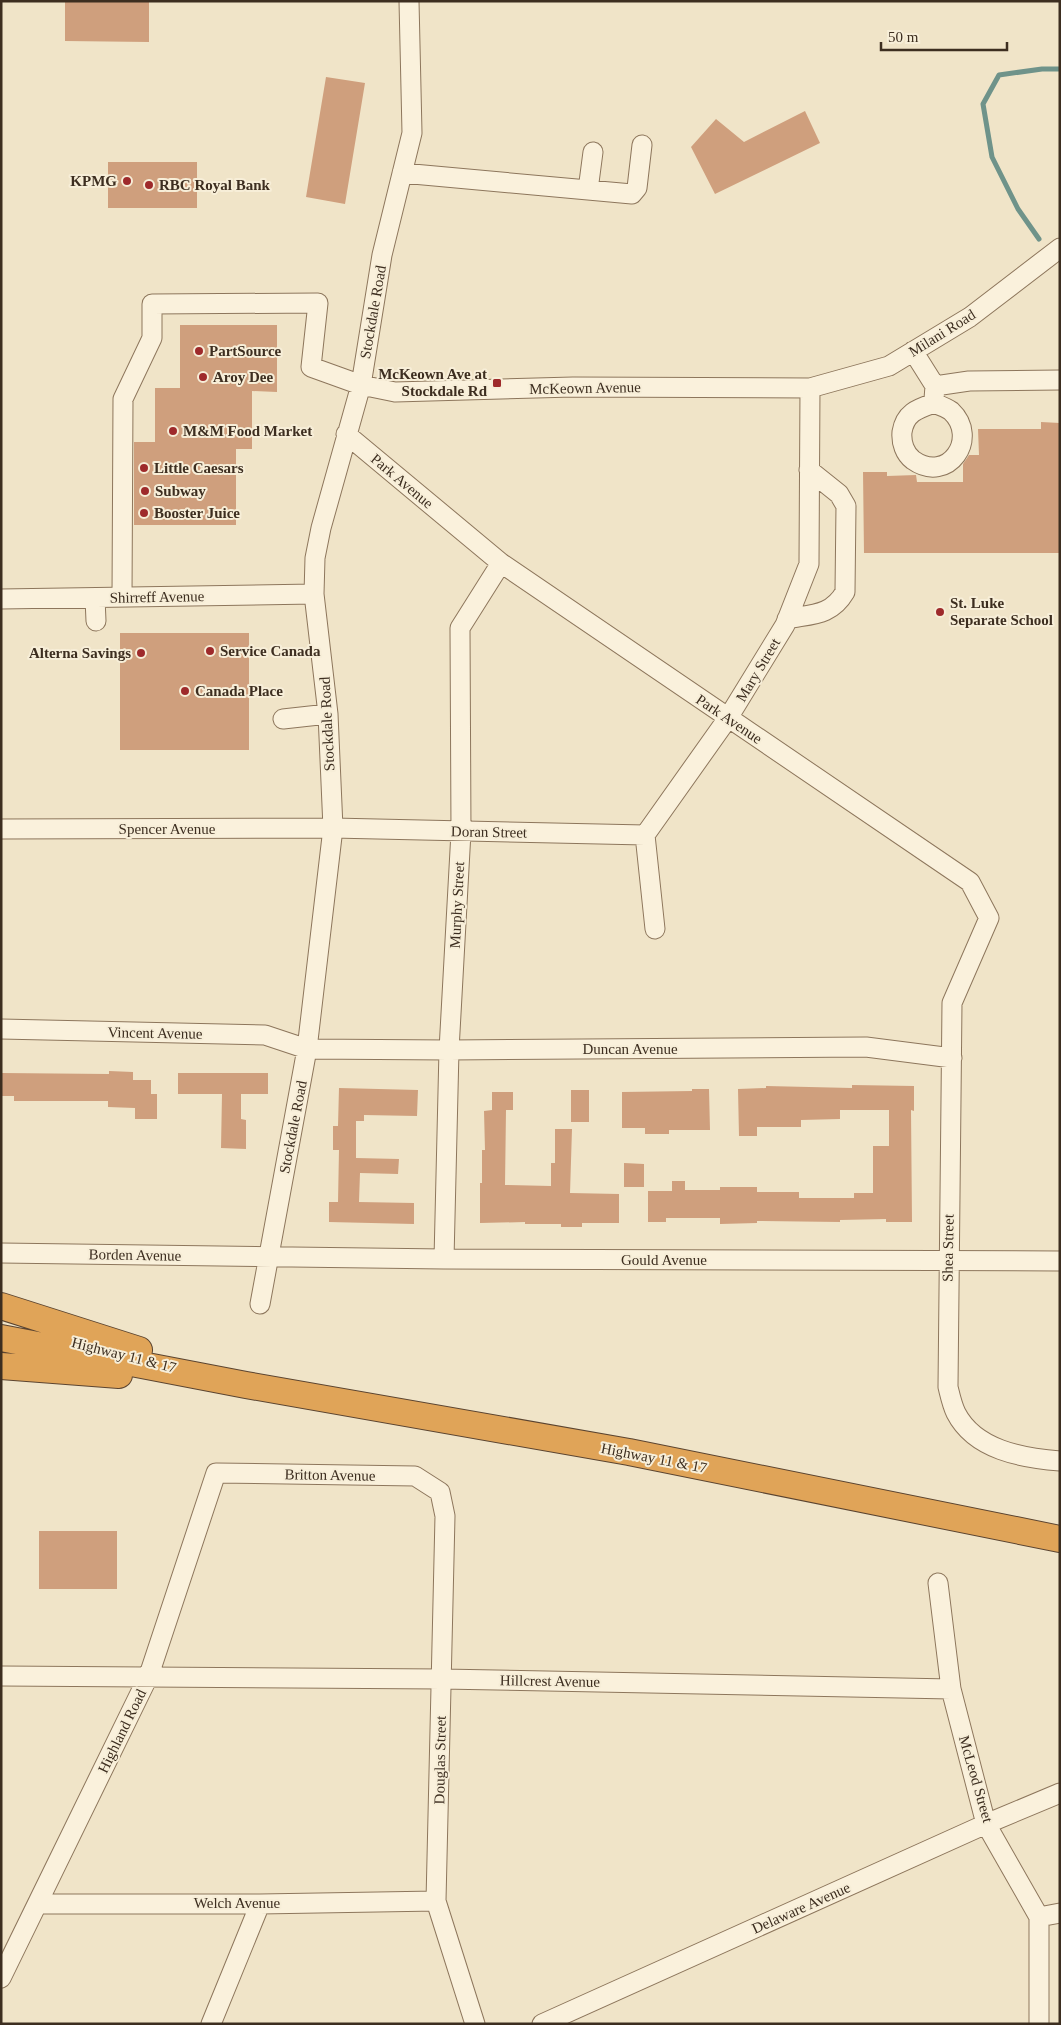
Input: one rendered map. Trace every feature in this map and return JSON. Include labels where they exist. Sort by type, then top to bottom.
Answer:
[{"type":"highway","points":[[1,1306],[246,1385]]},
{"type":"highway","name":"Highway 11 & 17","points":[[1,1326],[246,1385]]},
{"type":"highway","name":"Highway 11 & 17","points":[[1,1338],[246,1385],[629,1452],[1060,1539]]},
{"type":"highway","points":[[1,1366],[246,1385]]},
{"type":"street","name":"Stockdale Road","points":[[260,1304],[307,1049],[332,828],[328,714],[314,594],[315,558],[321,528],[360,385],[382,256],[412,133],[409,1]]},
{"type":"street","points":[[402,173],[632,194],[637,188],[642,145]]},
{"type":"street","points":[[588,190],[593,152]]},
{"type":"street","name":"Milani Road","points":[[810,388],[889,366],[970,317],[1060,248]]},
{"type":"street","name":"McKeown Avenue","points":[[122,597],[123,399],[152,338],[152,304],[318,304],[311,367],[360,385],[394,392],[573,387],[810,388]]},
{"type":"street","points":[[913,351],[934,394],[969,381],[1060,380]]},
{"type":"street","name":"Mary Street","points":[[645,835],[728,718],[787,619],[809,564],[810,388]]},
{"type":"street","name":"Park Avenue","points":[[346,434],[501,563],[970,882],[989,918],[952,1003],[952,1058]]},
{"type":"street","points":[[787,619],[824,612],[838,603],[845,592],[846,506],[839,494],[810,470]]},
{"type":"street","name":"Murphy Street","points":[[444,1259],[449,1050],[461,832],[460,628],[501,563]]},
{"type":"street","name":"Shirreff Avenue","points":[[1,599],[314,594]]},
{"type":"street","points":[[95,598],[96,622]]},
{"type":"street","points":[[283,719],[328,714]]},
{"type":"street","name":"Doran Street","points":[[332,828],[645,835]]},
{"type":"street","name":"Spencer Avenue","points":[[1,829],[332,828]]},
{"type":"street","points":[[645,835],[655,929]]},
{"type":"street","name":"Vincent Avenue","points":[[1,1029],[265,1035],[307,1049]]},
{"type":"street","name":"Duncan Avenue","points":[[307,1049],[449,1050],[866,1047],[952,1058]]},
{"type":"street","name":"Shea Street","points":[[952,1058],[948,1260],[948,1387],[956,1413],[970,1431],[990,1446],[1031,1459],[1060,1461]]},
{"type":"street","name":"Borden Avenue","points":[[1,1253],[269,1257]]},
{"type":"street","name":"Gould Avenue","points":[[269,1257],[1060,1261]]},
{"type":"street","name":"Britton Avenue","points":[[216,1473],[414,1476],[440,1492]]},
{"type":"street","name":"Highland Road","points":[[1,1978],[149,1675],[216,1473]]},
{"type":"street","name":"Douglas Street","points":[[440,1492],[445,1516],[436,1901],[475,2024]]},
{"type":"street","name":"McLeod Street","points":[[938,1583],[951,1689],[986,1824],[1040,1917]]},
{"type":"street","name":"Hillcrest Avenue","points":[[1,1676],[149,1675],[442,1679],[951,1689]]},
{"type":"street","name":"Delaware Avenue","points":[[542,2024],[986,1824],[1060,1793]]},
{"type":"street","name":"Welch Avenue","points":[[38,1904],[260,1904],[436,1901]]},
{"type":"street","points":[[211,2024],[260,1904]]},
{"type":"street","points":[[1039,2024],[1040,1917],[1060,1914]]},
{"type":"building","points":[[65,1],[149,1],[149,42],[65,41]]},
{"type":"building","points":[[326,77],[365,83],[345,204],[306,197]]},
{"type":"building","points":[[805,111],[820,143],[715,194],[691,147],[716,119],[744,142]]},
{"type":"building","points":[[108,162],[197,162],[197,208],[108,208]]},
{"type":"building","points":[[180,325],[277,325],[277,392],[252,391],[252,449],[236,449],[236,525],[134,525],[134,442],[155,442],[155,388],[180,388]]},
{"type":"building","points":[[1041,422],[1060,423],[1060,553],[864,553],[863,472],[887,472],[887,476],[916,475],[917,482],[963,482],[963,464],[969,455],[979,455],[978,429],[1041,429]]},
{"type":"building","name":"Canada Place","points":[[120,633],[249,633],[249,750],[120,750]]},
{"type":"building","points":[[109,1071],[133,1072],[133,1080],[151,1080],[151,1094],[157,1094],[157,1119],[135,1119],[135,1108],[108,1107],[108,1101],[14,1101],[14,1096],[1,1096],[1,1073],[109,1074]]},
{"type":"building","points":[[178,1073],[268,1073],[268,1094],[241,1094],[241,1119],[246,1120],[246,1149],[221,1148],[222,1094],[178,1094]]},
{"type":"building","points":[[852,1085],[914,1086],[914,1111],[911,1110],[912,1222],[886,1222],[886,1219],[840,1220],[840,1222],[757,1221],[757,1223],[720,1224],[720,1218],[666,1218],[666,1222],[648,1222],[648,1191],[672,1191],[672,1181],[685,1181],[685,1190],[720,1190],[720,1187],[757,1187],[757,1192],[799,1192],[799,1198],[854,1198],[854,1193],[873,1193],[873,1146],[889,1146],[889,1110],[840,1110],[840,1119],[801,1120],[801,1127],[757,1127],[757,1136],[739,1136],[738,1089],[766,1088],[766,1086],[852,1088]]},
{"type":"building","points":[[339,1088],[418,1090],[417,1116],[364,1115],[364,1121],[356,1121],[356,1158],[399,1159],[398,1174],[360,1173],[359,1202],[414,1203],[414,1224],[329,1222],[329,1202],[338,1202],[339,1150],[333,1150],[333,1126],[338,1126]]},
{"type":"building","points":[[692,1089],[709,1089],[710,1130],[669,1130],[669,1134],[645,1134],[645,1128],[622,1128],[622,1092],[692,1091]]},
{"type":"building","points":[[571,1090],[589,1090],[589,1122],[571,1122]]},
{"type":"building","points":[[492,1092],[513,1092],[513,1110],[506,1110],[505,1185],[551,1186],[551,1163],[555,1163],[555,1129],[572,1129],[570,1193],[619,1194],[619,1223],[582,1223],[582,1227],[561,1227],[561,1224],[525,1224],[525,1222],[480,1223],[482,1150],[485,1150],[484,1111],[492,1110]]},
{"type":"building","points":[[624,1163],[644,1164],[644,1187],[624,1187]]},
{"type":"building","points":[[39,1531],[117,1531],[117,1589],[39,1589]]},
{"type":"waterway","points":[[1039,239],[1018,209],[992,157],[983,104],[999,75],[1042,69],[1060,69]]},
{"type":"place","name":"KPMG","points":[[127,181]]},
{"type":"place","name":"RBC Royal Bank","points":[[149,185]]},
{"type":"place","name":"PartSource","points":[[199,351]]},
{"type":"place","name":"Aroy Dee","points":[[203,377]]},
{"type":"place","name":"McKeown Ave at Stockdale Rd","points":[[497,383]]},
{"type":"place","name":"M&M Food Market","points":[[173,431]]},
{"type":"place","name":"Little Caesars","points":[[144,468]]},
{"type":"place","name":"Subway","points":[[145,491]]},
{"type":"place","name":"Booster Juice","points":[[144,513]]},
{"type":"place","name":"St. Luke Separate School","points":[[940,612]]},
{"type":"place","name":"Service Canada","points":[[210,651]]},
{"type":"place","name":"Alterna Savings","points":[[141,653]]},
{"type":"place","name":"Canada Place","points":[[185,691]]}]
